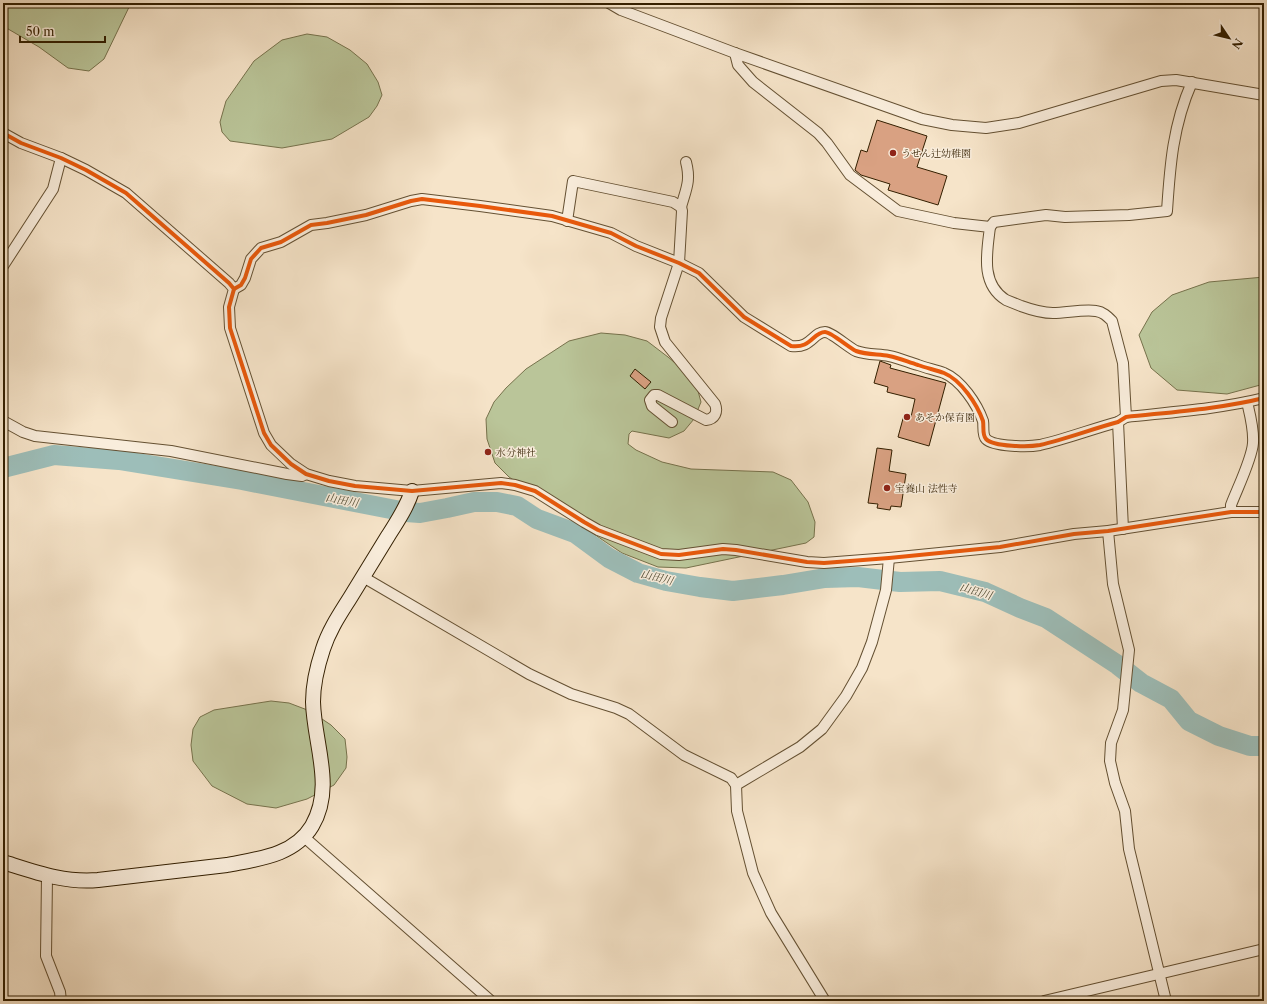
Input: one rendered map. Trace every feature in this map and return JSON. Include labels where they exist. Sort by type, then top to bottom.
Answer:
[{"type":"street","points":[[609,3],[621,10],[735,53],[922,118],[952,125],[986,128],[1019,123],[1161,81],[1176,80],[1192,82],[1264,95]]},
{"type":"street","points":[[735,53],[738,65],[753,82],[818,134],[827,143],[850,175],[898,211],[954,223],[990,226]]},
{"type":"street","points":[[1123,529],[1123,363],[1112,321],[1103,313],[1096,311],[1053,313],[1038,312],[1002,297],[992,283],[987,269],[986,258],[990,226],[994,222],[1046,215],[1065,217],[1128,216],[1167,211],[1171,153],[1183,103],[1192,82]]},
{"type":"street","points":[[3,133],[21,143],[62,158],[126,193],[234,289]]},
{"type":"street","points":[[3,266],[53,189],[62,158]]},
{"type":"street","points":[[672,422],[652,406],[650,400],[654,395],[658,395],[706,420],[710,420],[715,416],[717,408],[716,404],[665,342],[660,327],[661,318],[679,263],[681,208],[689,180],[686,162]]},
{"type":"street","points":[[567,221],[573,181],[673,202],[681,208]]},
{"type":"street","points":[[1264,398],[1202,409],[1122,419],[1038,445],[1006,445],[993,442],[986,439],[983,422],[976,407],[965,390],[957,380],[945,373],[888,356],[857,351],[846,346],[831,334],[826,332],[820,333],[803,346],[798,348],[791,346],[744,317],[699,273],[611,234],[552,216],[422,199],[366,215],[311,225],[281,242],[261,248],[251,259],[245,278],[241,284],[234,289],[229,307],[230,328],[264,433],[271,445],[279,453],[291,464],[306,474],[328,481],[411,495],[501,483],[516,485],[535,491],[598,530],[661,554],[679,555],[723,549],[807,562],[889,562],[1000,547],[1074,534],[1123,529],[1231,512],[1264,512]]},
{"type":"street","points":[[1231,512],[1231,505],[1252,452],[1252,432],[1247,402]]},
{"type":"street","points":[[3,420],[23,432],[35,436],[171,452],[298,476],[306,474]]},
{"type":"street","points":[[3,862],[47,876],[85,881],[227,865],[277,854],[293,847],[304,837],[315,820],[320,807],[323,790],[323,773],[313,702],[317,672],[323,648],[333,625],[394,527],[411,495]]},
{"type":"street","points":[[1108,531],[1113,584],[1129,650],[1123,710],[1111,743],[1110,761],[1115,783],[1125,811],[1129,849],[1166,1001]]},
{"type":"street","points":[[736,785],[800,746],[822,729],[846,696],[862,668],[872,642],[886,590],[889,562]]},
{"type":"street","points":[[363,577],[529,674],[571,694],[616,708],[629,714],[684,755],[731,778],[736,785],[737,811],[753,874],[772,913],[825,1001]]},
{"type":"street","points":[[304,837],[491,1001]]},
{"type":"street","points":[[47,876],[46,956],[60,992],[60,1001]]},
{"type":"street","points":[[1044,1001],[1264,949]]},
{"type":"green space","points":[[3,3],[131,3],[104,59],[89,71],[68,68],[39,47],[3,26]]},
{"type":"green space","points":[[307,34],[327,37],[350,50],[367,64],[378,82],[382,95],[377,106],[369,117],[332,139],[282,148],[230,141],[222,132],[220,122],[226,101],[254,61],[282,40]]},
{"type":"green space","points":[[1264,277],[1264,384],[1227,394],[1177,390],[1151,368],[1139,335],[1152,312],[1172,295],[1209,282]]},
{"type":"green space","points":[[601,333],[625,335],[647,341],[695,380],[701,402],[694,419],[684,431],[669,438],[632,431],[629,434],[628,444],[636,450],[662,462],[691,469],[773,472],[791,480],[808,502],[815,522],[814,537],[806,543],[686,568],[658,567],[622,553],[509,477],[495,463],[487,439],[486,419],[494,402],[526,369],[569,341]]},
{"type":"green space","points":[[271,701],[289,703],[310,711],[331,725],[345,739],[347,757],[346,768],[334,785],[307,799],[276,808],[247,804],[212,786],[193,761],[191,745],[193,729],[200,717],[214,710]]},
{"type":"building","points":[[877,120],[927,136],[917,167],[947,176],[938,205],[888,190],[890,184],[861,175],[855,170],[861,150],[867,152]]},
{"type":"building","points":[[880,361],[891,365],[890,368],[946,383],[929,446],[898,437],[904,415],[911,417],[915,399],[887,392],[888,387],[874,383]]},
{"type":"building","points":[[635,369],[651,382],[645,389],[630,376]]},
{"type":"building","name":"宝養山 法性寺","points":[[877,448],[892,450],[889,471],[906,474],[901,507],[891,506],[890,510],[877,508],[878,504],[868,503]]},
{"type":"waterway","name":"山田川","points":[[3,468],[54,455],[119,460],[242,480],[406,512],[420,513],[474,502],[497,502],[517,506],[537,519],[575,533],[609,558],[638,573],[666,581],[733,591],[825,578],[858,577],[900,582],[940,581],[985,592],[1046,618],[1118,665],[1141,683],[1171,699],[1189,721],[1219,736],[1250,746],[1264,746]]},
{"type":"cycle path","points":[[3,133],[21,143],[61,158],[86,170],[126,193],[229,283],[234,289],[229,307],[230,328],[264,433],[271,445],[291,464],[306,474],[329,481],[355,486],[412,491],[501,483],[515,485],[535,491],[598,530],[661,554],[679,555],[723,549],[807,562],[824,563],[1000,547],[1074,534],[1108,531],[1231,512],[1264,512]]},
{"type":"cycle path","points":[[234,289],[241,285],[245,278],[251,259],[261,248],[281,242],[311,225],[366,215],[422,199],[552,216],[611,233],[636,246],[679,263],[699,273],[744,317],[791,346],[803,345],[817,335],[825,332],[831,334],[856,351],[885,355],[944,373],[950,376],[968,393],[977,407],[983,421],[986,439],[996,444],[1020,446],[1040,445],[1118,422],[1126,417],[1213,408],[1264,398]]},
{"type":"place","name":"うせん辻幼稚園","points":[[893,153]]},
{"type":"place","name":"あそか保育園","points":[[907,417]]},
{"type":"place","name":"水分神社","points":[[488,452]]},
{"type":"place","name":"宝養山 法性寺","points":[[887,488]]}]
